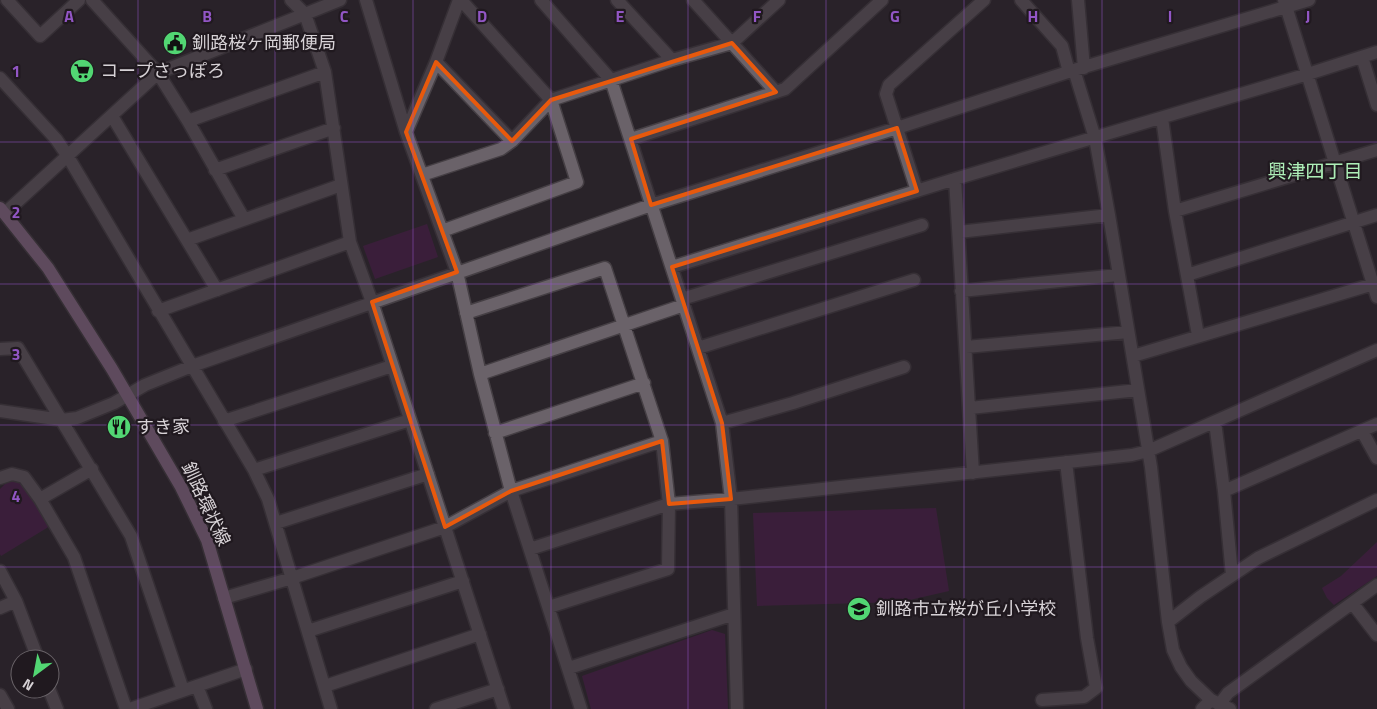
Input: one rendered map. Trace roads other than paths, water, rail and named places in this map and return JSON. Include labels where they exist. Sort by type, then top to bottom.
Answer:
[{"type":"main road","name":"釧路環状線","points":[[2,211],[48,268],[127,395],[181,487],[207,540],[257,709]]},
{"type":"street","points":[[7,0],[40,36],[79,0]]},
{"type":"street","points":[[291,0],[304,14],[325,72],[350,242],[372,302],[504,709]]},
{"type":"street","points":[[2,211],[112,116],[158,73],[340,0]]},
{"type":"street","points":[[366,0],[406,132],[457,272],[480,374],[511,491],[581,709]]},
{"type":"street","points":[[406,132],[460,0],[551,100],[577,182],[442,231]]},
{"type":"street","points":[[541,0],[611,80],[632,140],[651,205],[722,423],[731,499],[737,709]]},
{"type":"street","points":[[617,0],[672,60]]},
{"type":"street","points":[[693,0],[776,92]]},
{"type":"street","points":[[422,174],[501,148],[512,141],[551,100],[672,60],[732,43],[779,0]]},
{"type":"street","points":[[632,140],[785,88],[882,0]]},
{"type":"street","points":[[917,191],[886,94],[889,85],[984,0]]},
{"type":"street","points":[[1020,0],[1062,46],[1076,70],[1095,138],[1152,467],[1168,622],[1173,650],[1181,667],[1191,681],[1216,706],[1228,693],[1377,585]]},
{"type":"street","points":[[1076,70],[1078,0]]},
{"type":"street","points":[[0,411],[62,420],[77,418],[114,403],[145,385],[192,366],[651,205],[1286,3],[1309,0]]},
{"type":"street","points":[[98,2],[158,73],[188,121],[244,220]]},
{"type":"street","points":[[1286,3],[1336,163],[1352,223],[1375,283],[1377,297]]},
{"type":"street","points":[[672,267],[955,179],[1377,52]]},
{"type":"street","points":[[1362,57],[1377,105]]},
{"type":"street","points":[[436,62],[512,141]]},
{"type":"street","points":[[188,121],[325,72]]},
{"type":"street","points":[[0,78],[56,139],[67,155],[254,470],[268,499],[276,523],[331,709]]},
{"type":"street","points":[[112,116],[217,290]]},
{"type":"street","points":[[1162,118],[1175,211],[1198,335]]},
{"type":"street","points":[[215,170],[334,128]]},
{"type":"street","points":[[1175,211],[1377,150]]},
{"type":"street","points":[[955,179],[973,473]]},
{"type":"street","points":[[187,240],[341,185]]},
{"type":"street","points":[[959,232],[1109,215]]},
{"type":"street","points":[[1187,275],[1377,215]]},
{"type":"street","points":[[480,374],[625,325],[683,302],[922,225]]},
{"type":"street","points":[[158,310],[350,242]]},
{"type":"street","points":[[466,313],[606,268],[662,441],[669,504],[668,569],[549,607]]},
{"type":"street","points":[[961,291],[1118,275]]},
{"type":"street","points":[[698,348],[914,280]]},
{"type":"street","points":[[1133,356],[1375,283]]},
{"type":"street","points":[[966,347],[1128,332]]},
{"type":"street","points":[[0,349],[18,348],[131,536],[183,690]]},
{"type":"street","points":[[530,549],[669,504],[731,499],[1132,455],[1148,451],[1377,350]]},
{"type":"street","points":[[224,421],[392,366]]},
{"type":"street","points":[[722,423],[793,403],[904,367]]},
{"type":"street","points":[[495,432],[644,383]]},
{"type":"street","points":[[970,408],[1138,390]]},
{"type":"street","points":[[254,470],[410,420]]},
{"type":"street","points":[[1215,422],[1232,575]]},
{"type":"street","points":[[1224,492],[1377,424]]},
{"type":"street","points":[[1362,431],[1377,458]]},
{"type":"street","points":[[224,598],[292,578],[445,527],[511,491],[662,441]]},
{"type":"street","points":[[1042,700],[1084,697],[1096,688],[1086,638],[1066,462]]},
{"type":"street","points":[[40,499],[92,469]]},
{"type":"street","points":[[0,478],[12,474],[24,478],[40,499],[74,557],[128,709],[246,669]]},
{"type":"street","points":[[276,523],[428,474]]},
{"type":"street","points":[[1168,622],[1200,597],[1258,558],[1377,500]]},
{"type":"street","points":[[0,571],[16,600],[34,649]]},
{"type":"street","points":[[308,631],[463,581]]},
{"type":"street","points":[[0,608],[16,600]]},
{"type":"street","points":[[1353,604],[1377,635]]},
{"type":"street","points":[[568,668],[734,614]]},
{"type":"street","points":[[324,686],[480,634]]},
{"type":"street","points":[[197,686],[206,709]]},
{"type":"street","points":[[436,709],[498,689]]},
{"type":"street","points":[[0,695],[8,709]]},
{"type":"place","name":"釧路桜ヶ岡郵便局","points":[[175,43]]},
{"type":"place","name":"コープさっぽろ","points":[[82,71]]},
{"type":"place","name":"すき家","points":[[119,427]]},
{"type":"place","name":"釧路市立桜が丘小学校","points":[[859,609]]},
{"type":"district","name":"興津四丁目","points":[[1315,171]]}]
